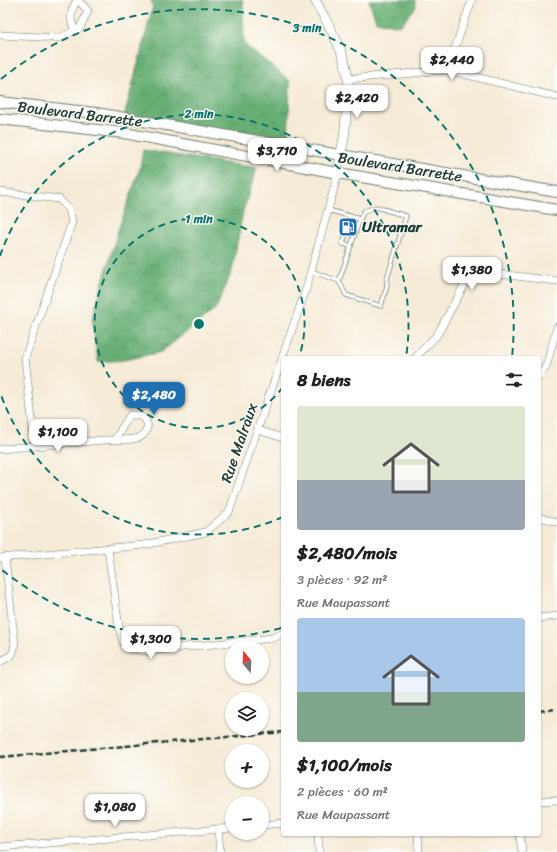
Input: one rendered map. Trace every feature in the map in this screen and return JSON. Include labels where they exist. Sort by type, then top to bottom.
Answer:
[{"type":"main road","name":"Boulevard Barrette","points":[[0,102],[96,113],[557,192]]},
{"type":"main road","name":"Boulevard Barrette","points":[[0,119],[124,133],[338,173],[557,210]]},
{"type":"street","points":[[0,35],[60,38],[75,31],[80,28],[88,11],[77,0],[71,12],[72,23],[75,31]]},
{"type":"street","points":[[315,0],[338,45],[346,66],[348,96],[344,144],[340,154]]},
{"type":"street","points":[[447,70],[472,0]]},
{"type":"street","points":[[348,79],[447,70],[557,96]]},
{"type":"street","name":"Rue Malraux","points":[[283,356],[311,271],[338,173],[340,154]]},
{"type":"street","points":[[0,192],[59,199],[70,209],[72,222],[25,358],[35,446]]},
{"type":"street","points":[[417,356],[437,335],[467,280],[477,274],[482,272],[557,281]]},
{"type":"street","points":[[541,373],[546,367],[557,327]]},
{"type":"street","name":"Rue Malraux","points":[[3,558],[144,545],[206,532],[229,512],[281,361]]},
{"type":"street","points":[[0,449],[140,438],[144,435],[147,428],[146,422],[138,414],[130,415],[114,439]]},
{"type":"street","points":[[258,430],[281,437]]},
{"type":"street","points":[[541,517],[557,522]]},
{"type":"street","points":[[108,549],[119,627],[123,642],[132,649],[145,651],[273,638],[281,633]]},
{"type":"street","points":[[0,662],[12,656],[15,645],[3,558]]},
{"type":"street","points":[[541,618],[557,616]]},
{"type":"street","points":[[541,801],[557,800]]},
{"type":"street","points":[[269,824],[281,823]]},
{"type":"street","points":[[1,849],[225,828]]},
{"type":"street","points":[[218,829],[220,852]]},
{"type":"street","points":[[318,836],[319,852]]},
{"type":"street","points":[[418,836],[419,852]]},
{"type":"street","points":[[520,836],[522,852]]},
{"type":"lane","points":[[311,271],[339,281],[346,295],[380,306],[406,216],[376,207],[364,210],[339,281]]},
{"type":"lane","points":[[328,210],[360,219]]},
{"type":"lane","points":[[351,216],[343,244],[351,246]]},
{"type":"green space","points":[[151,0],[243,0],[244,44],[290,81],[288,145],[124,117],[153,6]]},
{"type":"green space","points":[[369,0],[415,0],[416,7],[400,26],[376,21]]},
{"type":"green space","points":[[143,150],[257,168],[243,211],[232,271],[216,309],[161,352],[124,360],[98,362],[92,319],[118,231],[140,168]]},
{"type":"railway","points":[[541,711],[557,709]]},
{"type":"railway","points":[[0,757],[281,732]]},
{"type":"place","name":"Ultramar","points":[[348,227]]}]
